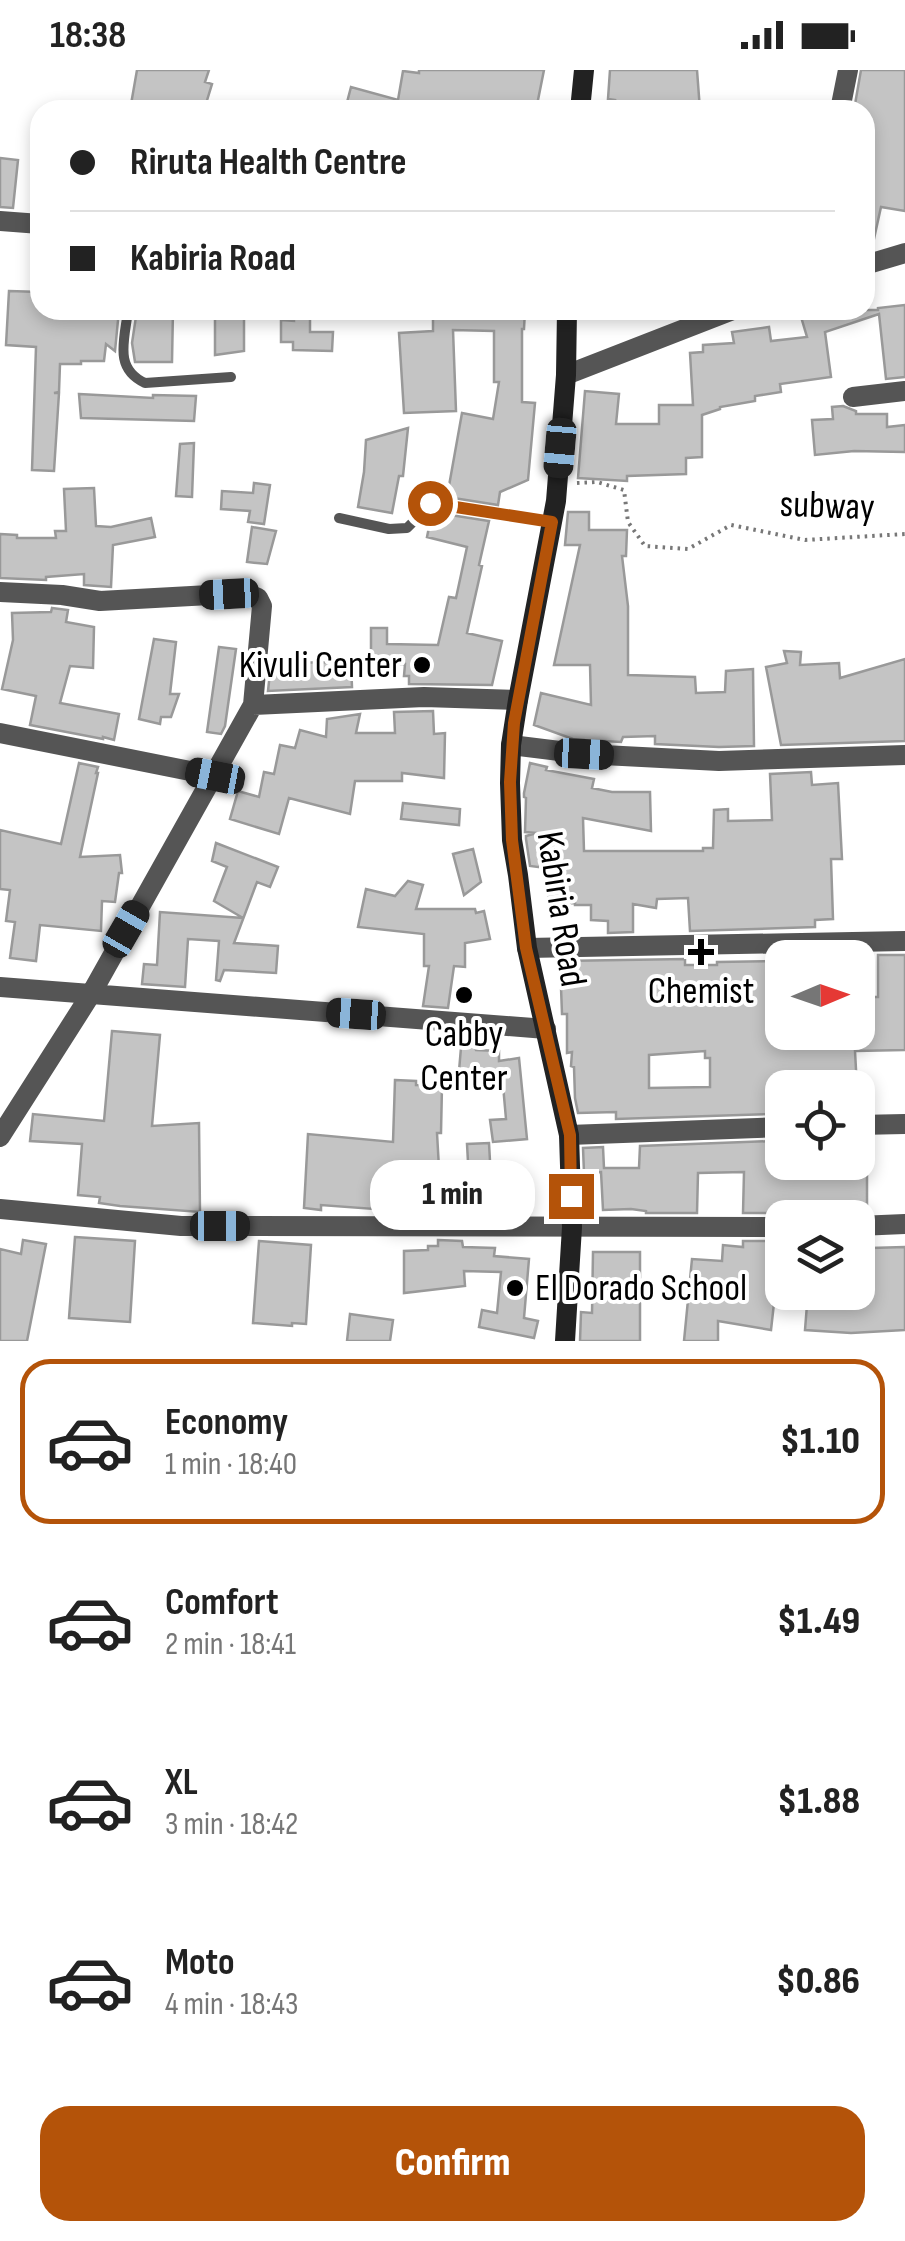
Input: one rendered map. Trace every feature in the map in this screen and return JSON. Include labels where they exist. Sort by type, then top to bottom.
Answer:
[{"type":"main road","points":[[581,100],[584,70]]},
{"type":"main road","name":"Kabiria Road","points":[[565,1341],[572,1227],[570,1135],[526,948],[512,840],[511,745],[557,484],[567,320]]},
{"type":"street","points":[[842,100],[848,70]]},
{"type":"street","points":[[0,222],[30,224]]},
{"type":"street","points":[[875,262],[905,253]]},
{"type":"street","points":[[566,375],[707,320]]},
{"type":"street","points":[[852,396],[905,390]]},
{"type":"street","points":[[0,592],[100,601],[246,593],[258,598],[262,606],[253,705],[91,994],[0,1137]]},
{"type":"street","points":[[253,705],[424,697],[518,700]]},
{"type":"street","points":[[0,734],[215,776]]},
{"type":"street","points":[[511,745],[584,754],[719,761],[905,754]]},
{"type":"street","points":[[526,948],[905,941]]},
{"type":"street","points":[[0,987],[546,1029]]},
{"type":"street","points":[[875,1125],[905,1124]]},
{"type":"street","points":[[570,1135],[765,1128]]},
{"type":"street","points":[[0,1209],[181,1226],[765,1227]]},
{"type":"street","points":[[875,1225],[905,1224]]},
{"type":"lane","points":[[127,320],[124,365],[132,377],[145,383],[231,378]]},
{"type":"lane","points":[[339,518],[389,529],[407,528],[417,518],[421,506],[430,503],[552,522]]},
{"type":"path","name":"subway","points":[[557,484],[597,482],[624,490],[628,522],[645,546],[688,549],[731,525],[805,540],[905,534]]},
{"type":"building","points":[[137,70],[209,70],[205,82],[212,84],[207,100],[132,100]]},
{"type":"building","points":[[544,70],[538,100],[398,100],[403,71]]},
{"type":"building","points":[[610,70],[697,70],[699,100],[608,99]]},
{"type":"building","points":[[861,70],[905,70],[905,211],[881,207],[875,234],[875,100],[856,100]]},
{"type":"building","points":[[351,87],[398,100],[348,100]]},
{"type":"building","points":[[0,158],[18,160],[13,208],[0,207]]},
{"type":"building","points":[[9,291],[30,292],[30,320],[118,320],[115,351],[106,344],[104,361],[60,364],[59,392],[54,393],[59,393],[54,471],[32,470],[36,347],[6,345]]},
{"type":"building","points":[[905,305],[905,377],[886,379],[879,314],[875,315],[878,308]]},
{"type":"building","points":[[135,320],[173,320],[172,362],[135,362],[132,343]]},
{"type":"building","points":[[215,320],[244,320],[244,351],[215,355]]},
{"type":"building","points":[[281,320],[310,320],[310,332],[333,332],[332,351],[293,350],[293,342],[281,342]]},
{"type":"building","points":[[433,320],[524,320],[522,402],[535,403],[528,480],[500,492],[498,505],[447,497],[462,413],[493,419],[499,382],[494,382],[494,331],[453,330],[456,411],[404,413],[399,333],[433,331]]},
{"type":"building","points":[[802,320],[861,320],[825,332],[831,377],[780,384],[781,392],[755,396],[755,401],[720,407],[702,415],[702,457],[686,458],[686,474],[627,476],[627,481],[578,478],[585,391],[619,394],[616,424],[659,424],[659,405],[693,405],[690,353],[703,352],[703,345],[734,343],[732,332],[769,327],[771,341],[807,337]]},
{"type":"building","points":[[79,394],[196,396],[194,421],[81,418]]},
{"type":"building","points":[[843,406],[856,414],[887,414],[887,427],[905,425],[905,452],[815,455],[812,420],[833,419],[832,407]]},
{"type":"building","points":[[408,428],[403,476],[399,476],[392,513],[358,507],[366,440]]},
{"type":"building","points":[[194,443],[192,497],[176,496],[180,444]]},
{"type":"building","points":[[254,483],[270,485],[264,524],[248,522],[250,511],[221,509],[222,491],[253,493]]},
{"type":"building","points":[[94,488],[96,526],[111,527],[151,518],[155,537],[113,545],[111,587],[84,585],[84,574],[46,580],[0,578],[0,534],[56,538],[55,531],[66,531],[64,489]]},
{"type":"building","points":[[568,512],[589,512],[589,530],[627,530],[626,556],[622,556],[628,606],[628,675],[695,677],[696,693],[725,692],[726,671],[753,669],[754,746],[655,744],[655,736],[623,737],[621,742],[573,739],[534,725],[541,693],[591,705],[590,665],[554,665],[580,545],[565,545]]},
{"type":"building","points":[[444,514],[489,521],[467,633],[502,641],[492,685],[409,684],[409,676],[404,676],[405,664],[371,665],[371,628],[387,628],[387,644],[438,645],[449,597],[456,598],[467,547],[427,537],[431,517],[443,519]]},
{"type":"building","points":[[252,527],[276,531],[267,564],[247,562]]},
{"type":"building","points":[[52,608],[68,610],[66,622],[94,627],[93,668],[70,666],[60,703],[119,714],[114,740],[30,725],[36,696],[2,689],[13,640],[12,613],[51,612]]},
{"type":"building","points":[[154,639],[176,642],[170,694],[179,694],[171,717],[161,717],[160,724],[139,719]]},
{"type":"building","points":[[219,647],[236,649],[221,734],[207,732]]},
{"type":"building","points":[[784,651],[801,652],[800,665],[839,663],[840,678],[905,659],[905,741],[781,745],[766,667],[787,663]]},
{"type":"building","points":[[351,662],[352,687],[268,691],[271,663]]},
{"type":"building","points":[[433,711],[434,734],[445,733],[444,778],[402,773],[402,781],[355,781],[350,814],[289,798],[279,834],[230,819],[238,791],[259,797],[264,772],[274,774],[280,745],[295,748],[300,730],[326,737],[327,719],[360,714],[356,733],[395,733],[394,712]]},
{"type":"building","points":[[79,763],[98,767],[80,857],[120,855],[122,873],[115,902],[102,901],[101,931],[40,925],[36,961],[10,958],[15,922],[6,921],[10,890],[0,889],[0,830],[61,844]]},
{"type":"building","points":[[530,763],[594,779],[592,788],[650,792],[651,831],[583,818],[584,851],[703,851],[713,848],[714,810],[728,809],[728,821],[772,820],[770,774],[811,772],[812,785],[838,783],[842,859],[831,859],[833,919],[815,920],[815,927],[690,931],[688,898],[657,899],[656,908],[633,904],[633,932],[608,933],[608,921],[591,920],[591,905],[549,904],[546,868],[530,866],[526,836],[537,833],[525,832],[524,793]]},
{"type":"building","points":[[403,803],[460,809],[459,825],[401,819]]},
{"type":"building","points":[[216,843],[278,867],[270,887],[257,882],[234,943],[278,946],[276,973],[224,970],[220,981],[216,980],[219,941],[188,939],[185,987],[142,984],[144,964],[157,965],[160,912],[243,918],[214,901],[227,867],[212,861]]},
{"type":"building","points":[[473,849],[481,882],[464,895],[453,854]]},
{"type":"building","points":[[408,881],[423,885],[416,909],[484,911],[490,939],[465,943],[465,967],[454,966],[448,1008],[423,1006],[429,966],[424,966],[424,934],[358,927],[366,889],[395,896]]},
{"type":"building","points":[[878,955],[905,955],[905,1050],[855,1051],[856,1070],[765,1070],[765,1114],[616,1119],[616,1112],[578,1113],[572,1052],[567,1053],[567,1014],[562,1014],[560,961],[685,959],[685,965],[765,961],[765,1050],[875,1050]],"holes":[[[705,1051],[705,1058],[710,1058],[710,1087],[649,1088],[649,1055]]]},
{"type":"building","points":[[112,1031],[160,1035],[152,1126],[199,1123],[200,1212],[120,1206],[99,1203],[100,1197],[78,1195],[82,1144],[30,1141],[33,1114],[104,1121]]},
{"type":"building","points":[[462,1036],[469,1037],[476,1050],[499,1051],[499,1061],[519,1058],[527,1139],[493,1142],[490,1120],[506,1119],[502,1074],[459,1071]]},
{"type":"building","points":[[395,1080],[442,1086],[441,1133],[437,1133],[439,1168],[403,1169],[401,1211],[321,1205],[321,1210],[304,1208],[308,1134],[393,1142]]},
{"type":"building","points":[[765,1141],[765,1180],[867,1180],[867,1200],[765,1200],[765,1213],[743,1213],[744,1172],[698,1173],[697,1213],[603,1210],[601,1172],[584,1173],[583,1148],[603,1147],[604,1168],[639,1168],[640,1146]]},
{"type":"building","points":[[489,1143],[491,1179],[469,1180],[467,1144]]},
{"type":"building","points":[[75,1237],[135,1241],[130,1322],[69,1318]]},
{"type":"building","points":[[23,1240],[46,1244],[27,1341],[0,1341],[0,1249],[21,1254]]},
{"type":"building","points":[[438,1240],[462,1241],[463,1247],[495,1248],[494,1256],[529,1259],[524,1318],[538,1321],[534,1338],[479,1327],[482,1310],[497,1313],[501,1272],[464,1271],[465,1286],[404,1293],[404,1251],[428,1250],[428,1246],[438,1246]]},
{"type":"building","points":[[259,1241],[311,1245],[306,1324],[253,1323]]},
{"type":"building","points":[[743,1241],[765,1241],[765,1310],[773,1310],[771,1330],[718,1321],[718,1341],[684,1341],[692,1259],[722,1261],[723,1245],[743,1247]]},
{"type":"building","points":[[905,1247],[905,1330],[805,1330],[807,1310],[875,1310],[875,1248]]},
{"type":"building","points":[[593,1252],[640,1252],[640,1341],[580,1341],[581,1312],[592,1313]]},
{"type":"building","points":[[350,1314],[393,1320],[390,1341],[347,1341]]},
{"type":"place","name":"Kivuli Center","points":[[422,665]]},
{"type":"place","name":"Chemist","points":[[701,952]]},
{"type":"place","name":"Cabby Center","points":[[464,995]]},
{"type":"place","name":"El Dorado School","points":[[515,1288]]},
{"type":"route","points":[[430,503],[552,522],[514,723],[510,782],[512,840],[526,948],[570,1135],[571,1196]]}]
